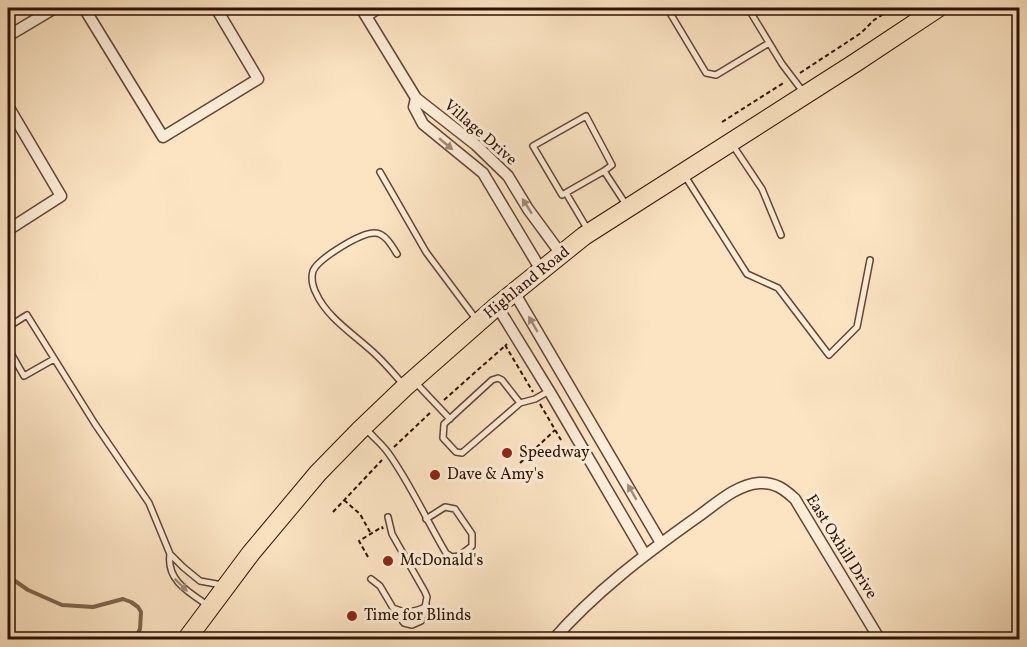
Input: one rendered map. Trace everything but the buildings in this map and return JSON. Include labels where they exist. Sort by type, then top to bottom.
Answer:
[{"type":"highway","name":"Highland Road","points":[[186,639],[209,606],[318,473],[409,383],[497,306],[590,233],[938,8]]},
{"type":"street","points":[[8,36],[55,8]]},
{"type":"street","points":[[84,8],[163,137],[258,79],[216,8]]},
{"type":"street","points":[[363,12],[380,8]]},
{"type":"street","name":"Village Drive","points":[[363,12],[416,98],[476,145],[508,176],[528,209],[561,254]]},
{"type":"street","name":"Village Drive","points":[[416,98],[414,107],[423,124],[483,172],[541,270]]},
{"type":"street","points":[[8,106],[61,196],[8,230]]},
{"type":"street","points":[[514,292],[661,543]]},
{"type":"street","points":[[497,306],[645,555]]},
{"type":"street","points":[[550,393],[568,384]]},
{"type":"street","points":[[576,439],[594,428]]},
{"type":"street","name":"East Oxhill Drive","points":[[553,639],[573,616],[610,582],[645,555],[736,490],[760,483],[774,484],[795,499],[874,637]]},
{"type":"lane","points":[[667,8],[706,73],[716,75],[769,43]]},
{"type":"lane","points":[[748,8],[782,64],[805,94]]},
{"type":"lane","points":[[586,116],[612,165],[604,171],[562,195],[533,146],[586,116]]},
{"type":"lane","points":[[731,143],[762,189],[781,235]]},
{"type":"lane","points":[[604,171],[628,208]]},
{"type":"lane","points":[[380,172],[426,252],[479,322]]},
{"type":"lane","points":[[683,172],[747,274],[778,288],[829,355],[856,327],[870,260]]},
{"type":"lane","points":[[566,193],[590,233]]},
{"type":"lane","points":[[397,254],[382,235],[376,232],[367,234],[332,253],[317,265],[312,273],[312,282],[316,294],[332,315],[450,419]]},
{"type":"lane","points":[[8,327],[27,315],[95,424],[149,503],[170,554],[200,580],[225,586]]},
{"type":"lane","points":[[8,348],[24,376],[54,358]]},
{"type":"lane","points":[[520,403],[502,380],[498,378],[492,380],[444,424],[443,438],[456,452],[462,453],[520,403],[550,393]]},
{"type":"lane","points":[[364,426],[388,453],[446,554],[452,557],[459,556],[472,546],[472,534],[455,509],[445,507],[426,519]]},
{"type":"lane","points":[[371,579],[380,586],[404,623],[412,626],[421,621],[426,602],[425,592],[392,534],[388,517]]},
{"type":"lane","points":[[170,554],[172,576],[186,591],[209,606]]},
{"type":"lane","points":[[393,608],[402,611],[416,610],[425,607],[426,602]]},
{"type":"path","points":[[722,122],[861,33],[874,20],[893,8]]},
{"type":"path","points":[[333,512],[388,453],[515,335]]},
{"type":"path","points":[[520,463],[555,430]]},
{"type":"path","points":[[344,500],[360,514],[371,534]]},
{"type":"path","points":[[368,557],[359,541],[382,527],[387,537]]},
{"type":"waterway","points":[[8,576],[28,590],[62,605],[93,607],[123,599],[131,602],[141,612],[140,629],[137,635],[142,640]]},
{"type":"place","name":"Speedway","points":[[507,453]]},
{"type":"place","name":"Dave & Amy's","points":[[435,475]]},
{"type":"place","name":"McDonald's","points":[[388,561]]},
{"type":"place","name":"Time for Blinds","points":[[352,616]]}]
